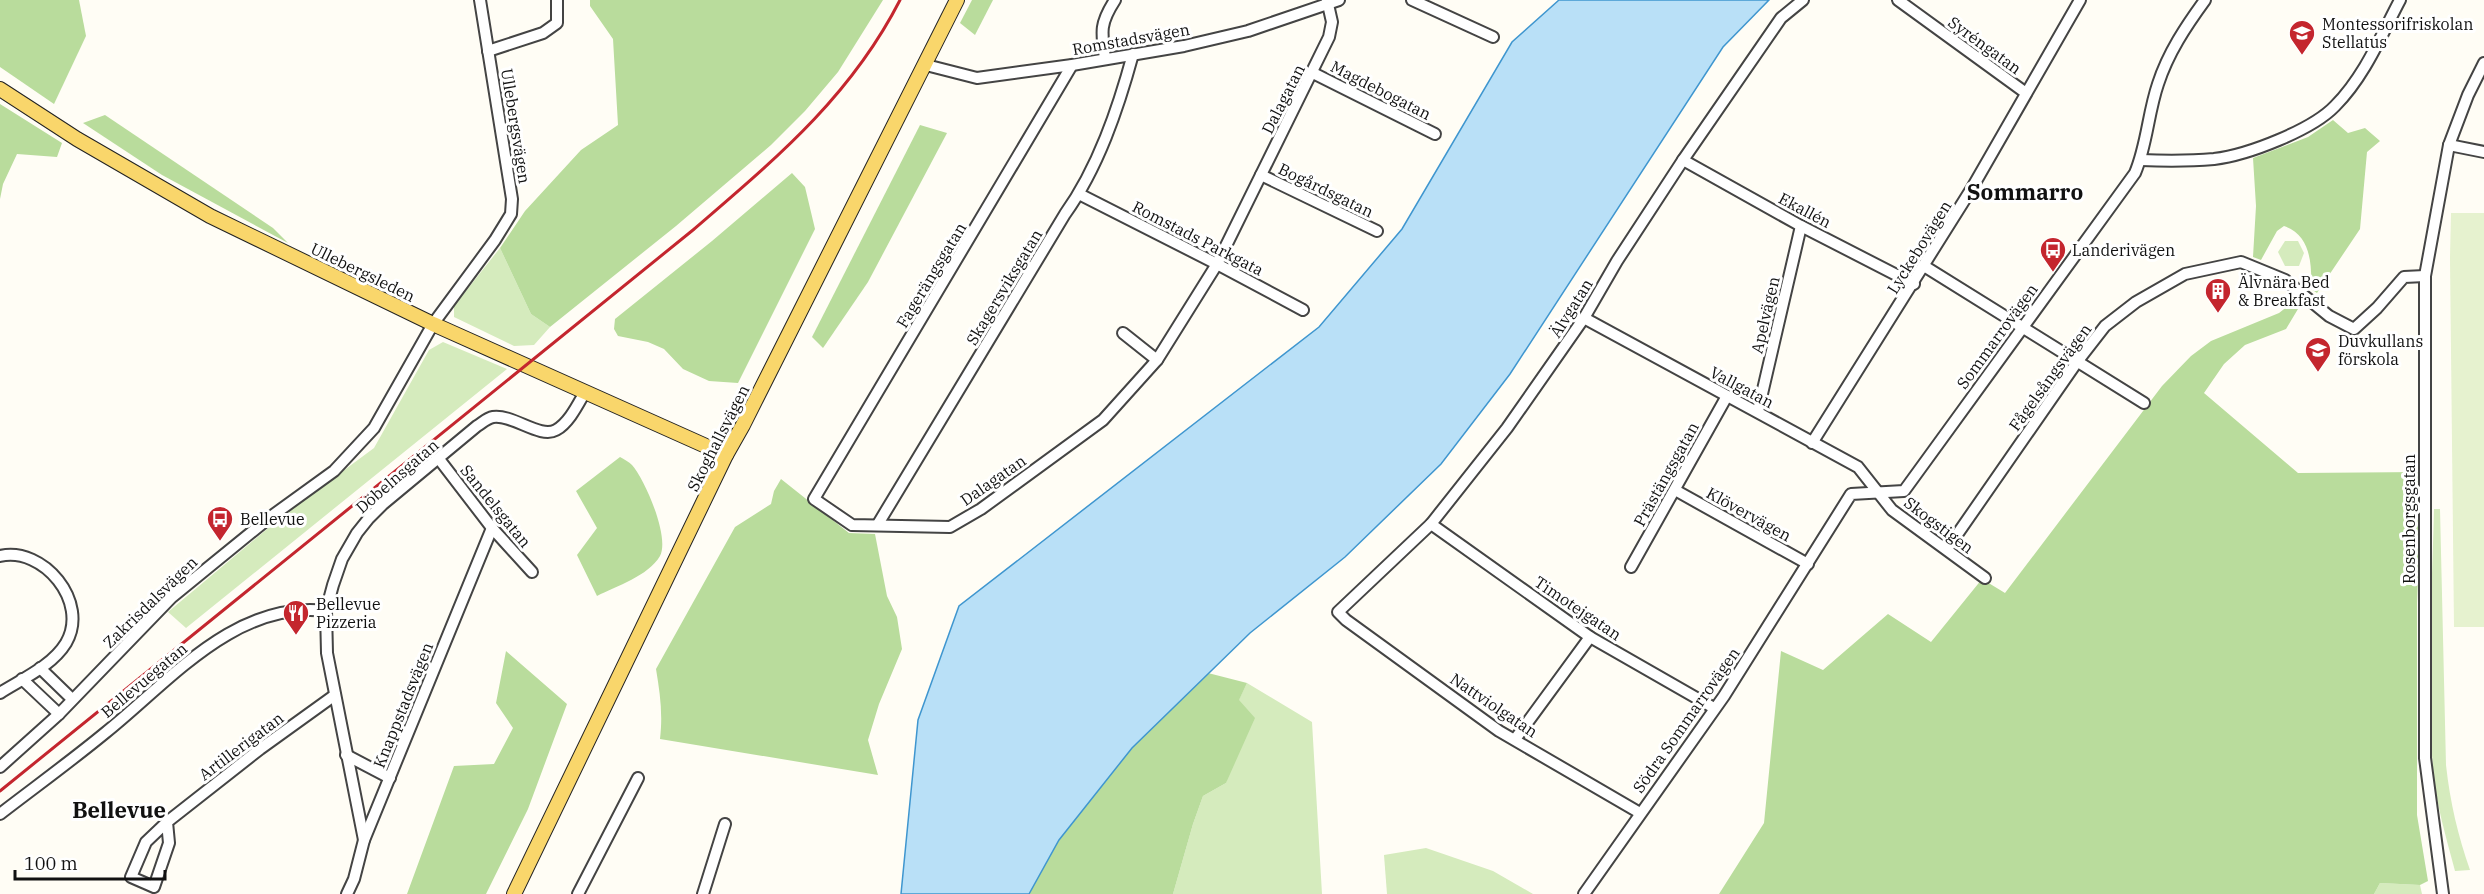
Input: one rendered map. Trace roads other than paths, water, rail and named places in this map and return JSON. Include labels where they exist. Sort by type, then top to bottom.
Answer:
[{"type":"main road","name":"Skoghallsvägen","points":[[514,894],[726,455],[749,415],[957,0]]},
{"type":"main road","name":"Ullebergsleden","points":[[0,89],[77,139],[210,216],[433,324],[726,455]]},
{"type":"street","name":"Ullebergsvägen","points":[[433,324],[495,240],[511,214],[510,175],[480,0]]},
{"type":"street","name":"Ullebergsvägen","points":[[488,51],[543,33],[557,23],[557,0]]},
{"type":"street","points":[[1105,58],[1101,32],[1104,17],[1115,0]]},
{"type":"street","points":[[1412,0],[1493,37]]},
{"type":"street","name":"Älvgatan","points":[[1338,612],[1431,524],[1501,436],[1584,318],[1617,261],[1683,160],[1784,15],[1803,0]]},
{"type":"street","name":"Syréngatan","points":[[1898,0],[2026,93]]},
{"type":"street","name":"Lyckebovägen","points":[[1812,443],[1914,284],[2080,0]]},
{"type":"street","name":"Sommarrovägen","points":[[1762,637],[1851,494],[1904,491],[2135,173],[2141,160],[2158,83],[2183,31],[2205,0]]},
{"type":"street","points":[[2141,160],[2216,159],[2285,137],[2319,120],[2336,106],[2357,79],[2400,0]]},
{"type":"street","name":"Romstadsvägen","points":[[926,65],[976,78],[1072,65],[1184,46],[1248,31],[1331,1]]},
{"type":"street","name":"Dalagatan","points":[[814,499],[852,525],[950,527],[981,509],[1103,420],[1157,360],[1217,264],[1329,37],[1332,22],[1331,1]]},
{"type":"street","name":"Skagersviksgatan","points":[[878,525],[1079,194],[1119,103],[1132,54]]},
{"type":"street","name":"Rosenborgsgatan","points":[[2443,894],[2425,758],[2425,276],[2449,145],[2468,95],[2484,63]]},
{"type":"street","name":"Fagerängsgatan","points":[[814,499],[1072,65]]},
{"type":"street","name":"Magdebogatan","points":[[1313,73],[1435,134]]},
{"type":"street","points":[[2449,145],[2484,152]]},
{"type":"street","name":"Ekallén","points":[[1683,160],[1801,226],[1914,284]]},
{"type":"street","name":"Bogårdsgatan","points":[[1261,175],[1377,231]]},
{"type":"street","name":"Romstads Parkgata","points":[[1079,194],[1303,310]]},
{"type":"street","name":"Apelvägen","points":[[1758,411],[1801,226]]},
{"type":"street","name":"Fågelsångsvägen","points":[[1947,549],[2077,362],[2113,320],[2136,302],[2185,274],[2241,262],[2285,280],[2329,316],[2354,329],[2377,308],[2404,277],[2425,276]]},
{"type":"street","points":[[1924,267],[2144,403]]},
{"type":"street","name":"Vallgatan","points":[[1584,318],[1858,467],[1880,492]]},
{"type":"street","name":"Zakrisdalsvägen","points":[[0,767],[59,714],[190,581],[269,518],[334,471],[374,428],[433,324]]},
{"type":"street","points":[[1123,333],[1157,360]]},
{"type":"street","name":"Döbelnsgatan","points":[[364,840],[327,653],[326,610],[342,559],[357,533],[383,504],[477,426],[491,417],[510,419],[543,432],[556,430],[569,417],[585,392]]},
{"type":"street","name":"Prästängsgatan","points":[[1631,567],[1727,396]]},
{"type":"street","name":"Sandelsgatan","points":[[439,459],[492,528],[532,572]]},
{"type":"street","name":"Klövervägen","points":[[1675,490],[1808,564]]},
{"type":"street","name":"Skogstigen","points":[[1880,492],[1892,510],[1985,578]]},
{"type":"street","name":"Timotejgatan","points":[[1431,524],[1590,637],[1714,708]]},
{"type":"street","name":"Knappstadsvägen","points":[[347,894],[354,879],[364,840],[492,528]]},
{"type":"street","points":[[0,556],[17,554],[41,565],[56,577],[70,599],[72,621],[70,634],[61,649],[40,668],[0,693]]},
{"type":"street","name":"Bellevuegatan","points":[[0,814],[106,733],[203,650],[225,636],[246,625],[285,611],[326,610]]},
{"type":"street","name":"Nattviolgatan","points":[[1338,612],[1499,731],[1516,738],[1637,817]]},
{"type":"street","points":[[1516,738],[1590,637]]},
{"type":"street","name":"Södra Sommarrovägen","points":[[1637,817],[1762,637]]},
{"type":"street","points":[[40,668],[72,699]]},
{"type":"street","points":[[22,679],[59,714]]},
{"type":"street","name":"Artillerigatan","points":[[167,822],[169,843],[154,886],[132,877],[146,842],[167,822],[260,749],[335,695]]},
{"type":"street","points":[[346,755],[390,778]]},
{"type":"street","points":[[578,894],[638,778]]},
{"type":"street","points":[[1584,894],[1637,817]]},
{"type":"street","points":[[703,894],[725,824]]},
{"type":"water","points":[[1559,0],[1769,0],[1723,47],[1510,374],[1441,464],[1345,557],[1250,633],[1132,748],[1059,840],[1029,894],[901,894],[918,720],[959,606],[1319,327],[1402,229],[1512,42]]},
{"type":"railway","points":[[0,791],[693,230],[808,126],[858,67],[900,0]]},
{"type":"place","name":"Montessorifriskolan Stellatus","points":[[2302,56]]},
{"type":"place","name":"Landerivägen","points":[[2053,273]]},
{"type":"place","name":"Älvnära Bed & Breakfast","points":[[2218,314]]},
{"type":"place","name":"Duvkullans förskola","points":[[2318,373]]},
{"type":"place","name":"Bellevue","points":[[220,542]]},
{"type":"place","name":"Bellevue Pizzeria","points":[[296,636]]},
{"type":"district","name":"Sommarro","points":[[2025,191]]},
{"type":"district","name":"Bellevue","points":[[119,809]]}]
